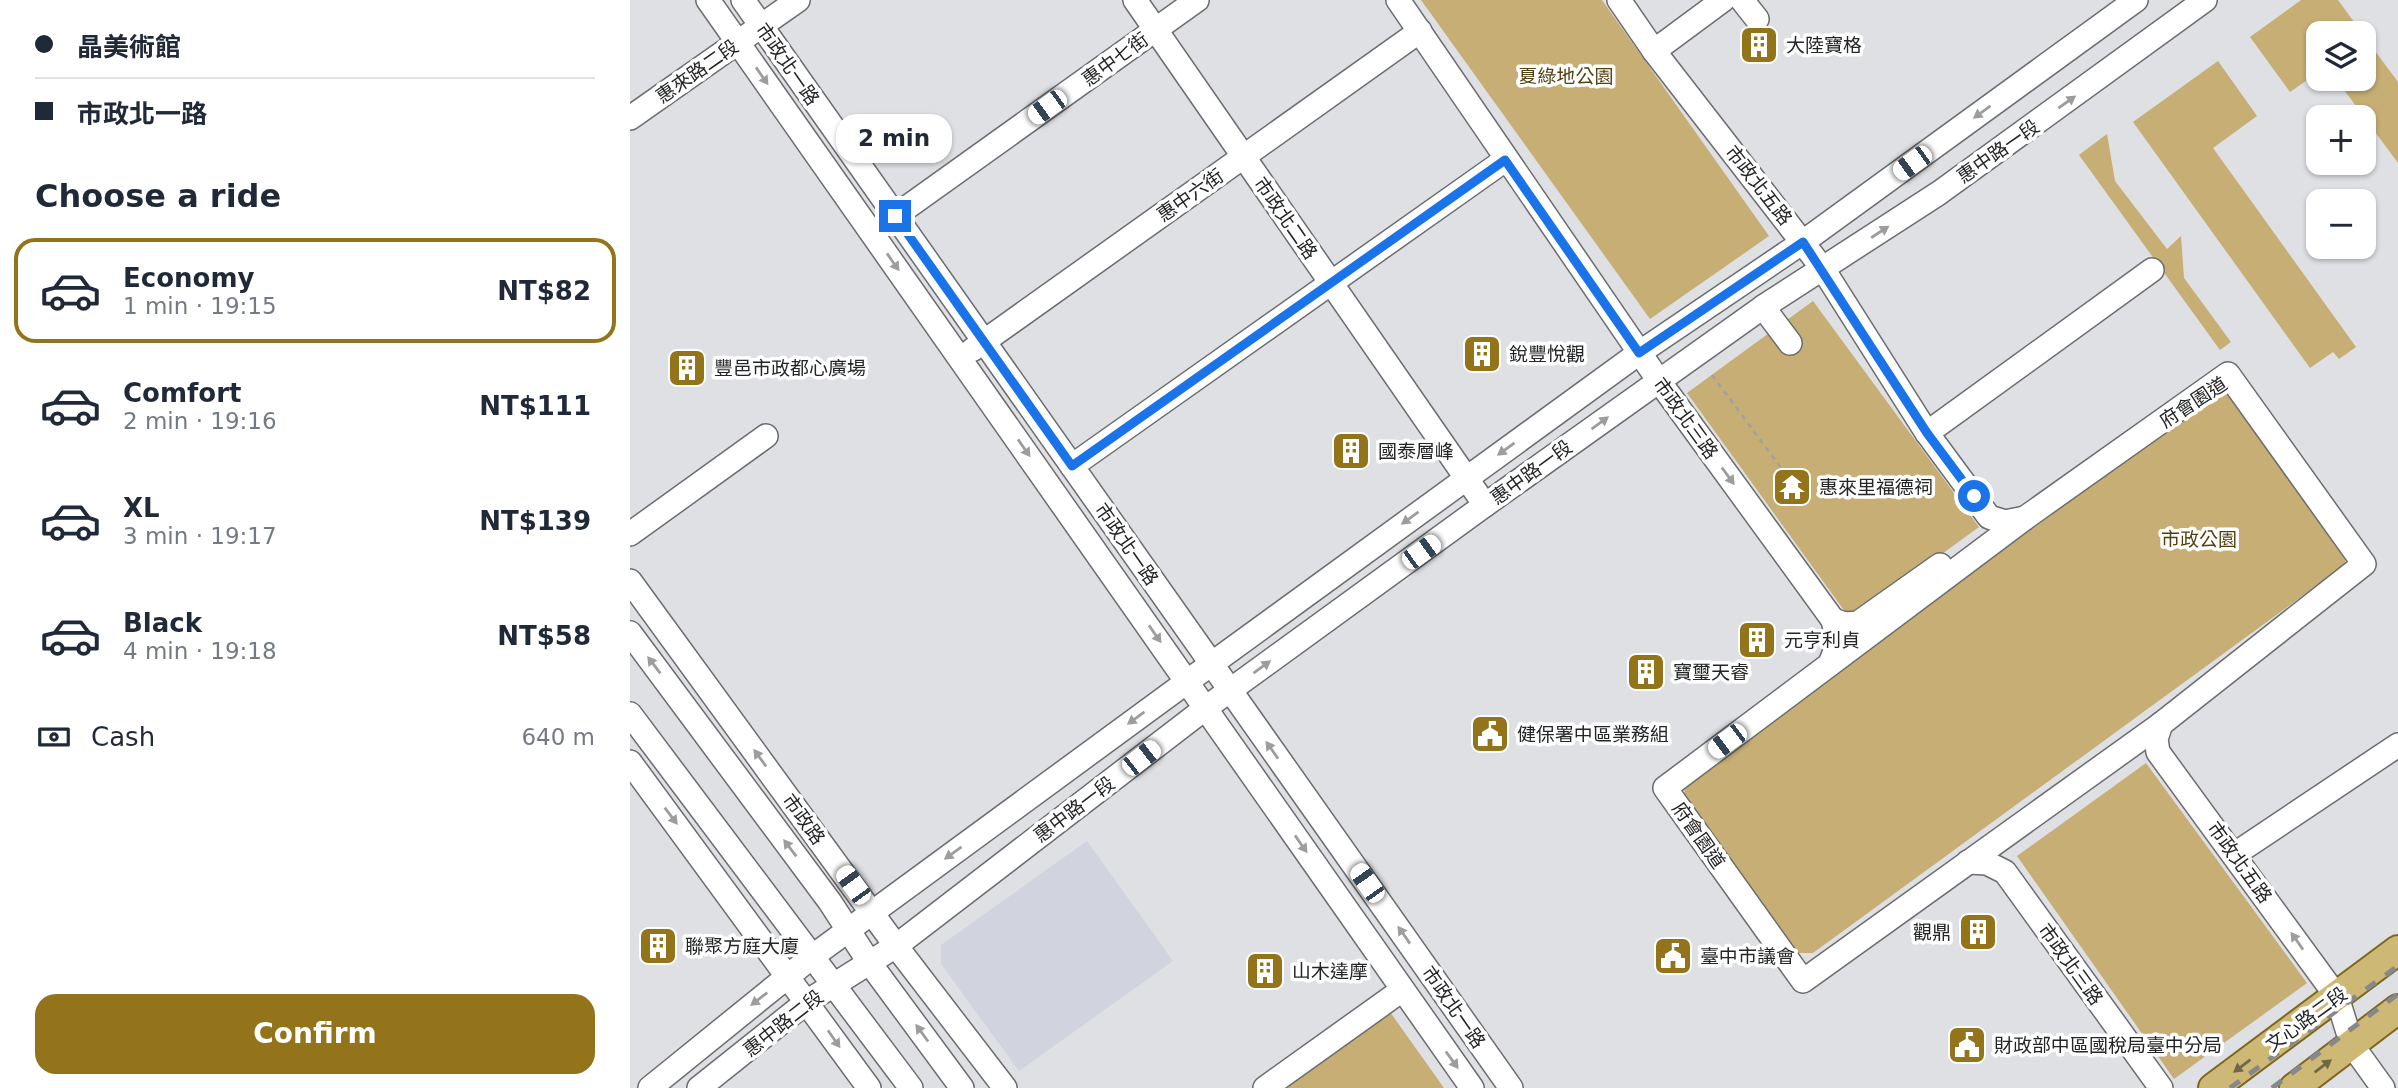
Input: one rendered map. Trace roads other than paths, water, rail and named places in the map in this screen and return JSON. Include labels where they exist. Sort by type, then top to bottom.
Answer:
[{"type":"main road","name":"文心路二段","points":[[2213,1088],[2398,950]]},
{"type":"main road","points":[[2294,1088],[2398,1009]]},
{"type":"street","name":"市政北一路","points":[[709,0],[1472,1088]]},
{"type":"street","name":"市政北一路","points":[[743,0],[1511,1088]]},
{"type":"street","name":"惠來路二段","points":[[630,118],[798,0]]},
{"type":"street","name":"市政北二路","points":[[1135,0],[1485,505]]},
{"type":"street","name":"惠中七街","points":[[895,216],[1197,0]]},
{"type":"street","name":"市政北三路","points":[[1398,0],[1639,353],[1833,620]]},
{"type":"street","name":"市政北五路","points":[[1619,0],[1654,51],[1823,269],[1927,433],[1989,517]]},
{"type":"street","points":[[1654,51],[1723,0]]},
{"type":"street","points":[[1742,0],[1758,19]]},
{"type":"street","name":"惠中路一段","points":[[813,957],[1465,478],[1639,353],[1803,242],[2136,0]]},
{"type":"street","name":"惠中路一段","points":[[869,962],[896,946],[1230,690],[1485,505],[1763,307],[1939,193],[2205,0]]},
{"type":"street","name":"惠中六街","points":[[961,358],[1420,31]]},
{"type":"street","points":[[1072,466],[1505,160]]},
{"type":"street","points":[[1927,433],[2152,270]]},
{"type":"street","points":[[1763,307],[1790,343]]},
{"type":"street","name":"府會園道","points":[[2228,374],[2364,564],[2068,799],[1968,862],[1803,981],[1665,788],[1830,664],[1918,590],[2025,518],[2228,374]]},
{"type":"street","points":[[630,534],[766,436]]},
{"type":"street","points":[[1833,620],[1844,624],[1858,623],[1918,590],[1989,531],[1989,517],[2005,522],[2025,518]]},
{"type":"street","name":"市政路","points":[[630,581],[896,946],[1005,1088]]},
{"type":"street","points":[[1830,664],[1838,643],[1833,620]]},
{"type":"street","name":"市政路","points":[[630,634],[962,1088]]},
{"type":"street","points":[[630,714],[911,1088]]},
{"type":"street","points":[[2005,872],[2003,861],[2008,850],[2068,799],[2136,754],[2158,752],[2156,739],[2161,724]]},
{"type":"street","points":[[2235,854],[2398,745]]},
{"type":"street","name":"市政北五路","points":[[2158,752],[2337,997],[2352,1045],[2383,1088]]},
{"type":"street","points":[[630,762],[808,1001],[869,1088]]},
{"type":"street","points":[[1968,862],[1987,863],[2005,872]]},
{"type":"street","name":"市政北三路","points":[[2005,872],[2161,1088]]},
{"type":"street","name":"惠中路二段","points":[[650,1088],[813,957]]},
{"type":"street","name":"惠中路二段","points":[[699,1088],[808,1001],[869,962]]},
{"type":"street","points":[[1265,1088],[1402,990]]},
{"type":"railway","points":[[2230,1088],[2398,966]]},
{"type":"railway","points":[[2272,1088],[2398,994]]},
{"type":"place","name":"大陸寶格","points":[[1759,45]]},
{"type":"place","name":"銳豐悅觀","points":[[1482,354]]},
{"type":"place","name":"豐邑市政都心廣場","points":[[687,368]]},
{"type":"place","name":"國泰層峰","points":[[1351,451]]},
{"type":"place","name":"惠來里福德祠","points":[[1792,487]]},
{"type":"place","name":"元亨利貞","points":[[1757,640]]},
{"type":"place","name":"寶璽天睿","points":[[1646,672]]},
{"type":"place","name":"健保署中區業務組","points":[[1490,734]]},
{"type":"place","name":"觀鼎","points":[[1978,932]]},
{"type":"place","name":"聯聚方庭大廈","points":[[658,946]]},
{"type":"place","name":"臺中市議會","points":[[1673,956]]},
{"type":"place","name":"山木達摩","points":[[1265,971]]},
{"type":"place","name":"財政部中區國稅局臺中分局","points":[[1967,1045]]},
{"type":"park label","name":"夏綠地公園","points":[[1566,76]]},
{"type":"park label","name":"市政公園","points":[[2199,539]]}]
